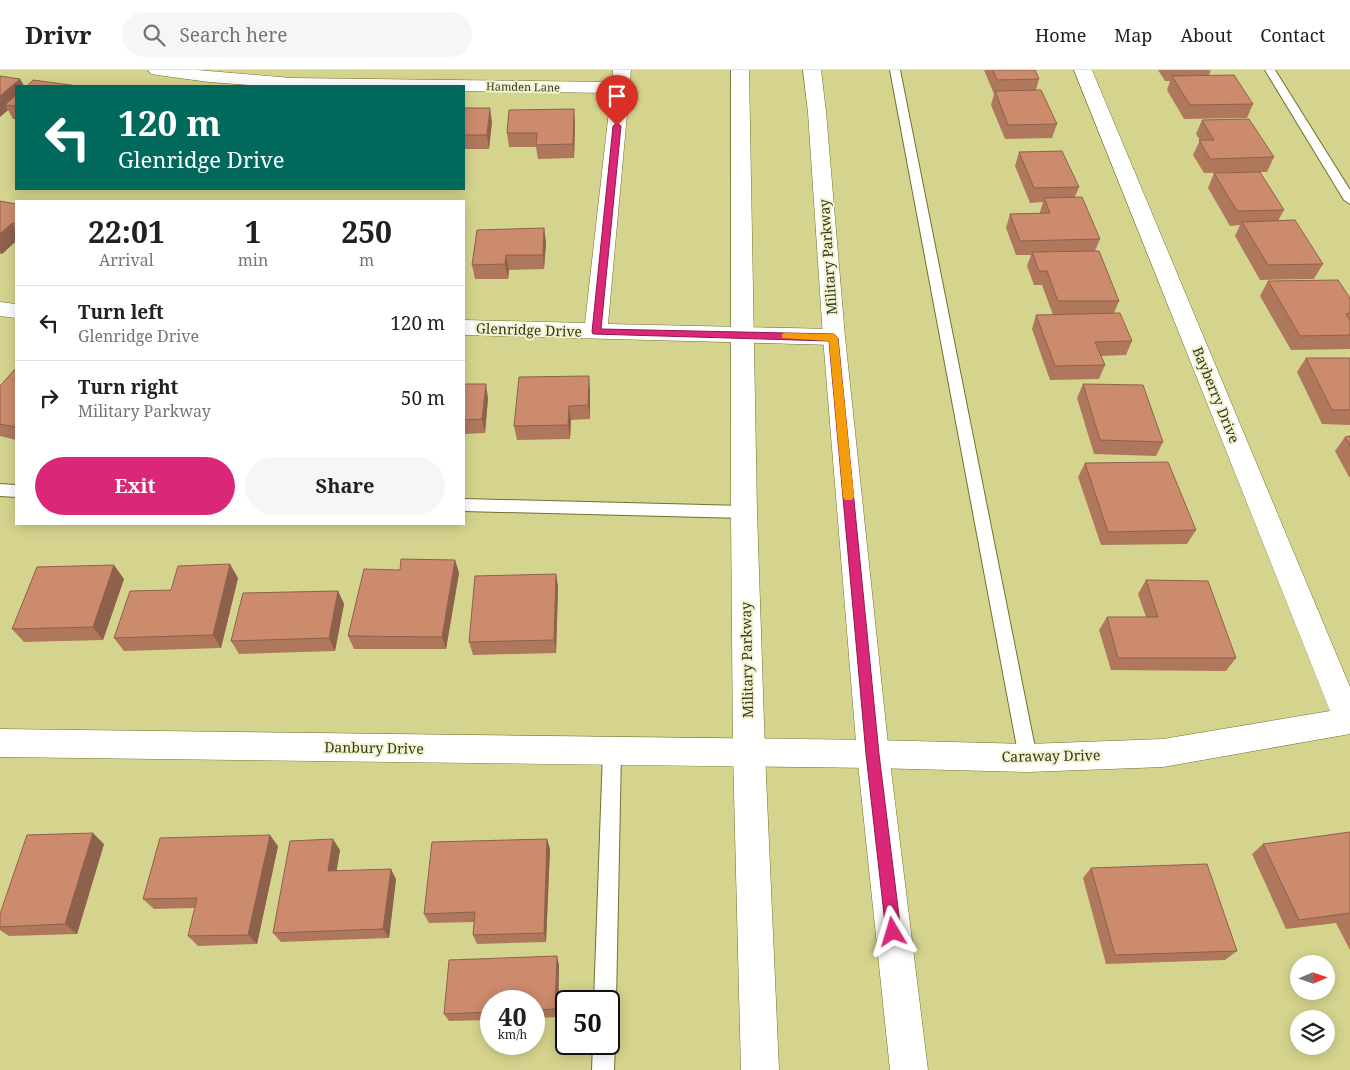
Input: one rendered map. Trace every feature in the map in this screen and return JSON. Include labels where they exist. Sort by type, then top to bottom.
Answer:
[{"type":"street","name":"Hamden Lane","points":[[157,70],[209,77],[291,83],[621,79]]},
{"type":"street","name":"Military Parkway","points":[[740,70],[744,512],[749,753],[760,1070]]},
{"type":"street","name":"Military Parkway","points":[[812,70],[817,112],[834,338],[873,754],[909,1070]]},
{"type":"street","name":"Bayberry Drive","points":[[1083,70],[1349,721]]},
{"type":"street","points":[[596,332],[621,79]]},
{"type":"street","points":[[0,309],[15,311]]},
{"type":"street","name":"Glenridge Drive","points":[[465,328],[834,338]]},
{"type":"street","name":"Caraway Drive","points":[[749,753],[1028,758],[1163,753],[1349,721]]},
{"type":"street","name":"Danbury Drive","points":[[0,743],[749,753]]},
{"type":"lane","points":[[895,70],[1028,758]]},
{"type":"lane","points":[[1270,70],[1350,200]]},
{"type":"lane","points":[[0,490],[15,491]]},
{"type":"lane","points":[[465,505],[744,512]]},
{"type":"lane","points":[[605,990],[612,752]]},
{"type":"lane","points":[[603,1070],[604,1055]]},
{"type":"building","points":[[993,70],[1035,70],[1039,79],[997,80]]},
{"type":"building","points":[[1234,75],[1253,104],[1190,105],[1172,76]]},
{"type":"building","points":[[0,76],[20,79],[0,96]]},
{"type":"building","points":[[33,80],[70,85],[28,85]]},
{"type":"building","points":[[1041,90],[1057,124],[1008,125],[995,91]]},
{"type":"building","points":[[15,96],[15,106],[5,105]]},
{"type":"building","points":[[465,108],[490,108],[487,135],[465,135]]},
{"type":"building","points":[[574,109],[573,144],[536,145],[537,133],[507,133],[509,110]]},
{"type":"building","points":[[1249,119],[1274,157],[1210,159],[1199,140],[1214,140],[1202,120]]},
{"type":"building","points":[[1062,151],[1079,187],[1034,188],[1019,152]]},
{"type":"building","points":[[1260,172],[1284,210],[1237,211],[1214,173]]},
{"type":"building","points":[[1082,197],[1100,239],[1020,241],[1010,214],[1050,213],[1044,198]]},
{"type":"building","points":[[0,201],[15,204],[15,224],[12,223],[0,234]]},
{"type":"building","points":[[1295,220],[1323,264],[1268,265],[1242,222]]},
{"type":"building","points":[[544,228],[543,255],[506,255],[505,264],[472,265],[477,230]]},
{"type":"building","points":[[1099,251],[1119,301],[1058,301],[1047,271],[1039,271],[1032,252]]},
{"type":"building","points":[[1338,280],[1350,298],[1350,313],[1346,314],[1350,320],[1350,335],[1300,336],[1268,281]]},
{"type":"building","points":[[1120,313],[1132,341],[1095,342],[1105,365],[1055,366],[1036,315]]},
{"type":"building","points":[[1306,358],[1350,358],[1350,410],[1332,410]]},
{"type":"building","points":[[15,369],[15,427],[0,424],[0,386]]},
{"type":"building","points":[[589,376],[588,405],[569,406],[568,425],[514,426],[519,377]]},
{"type":"building","points":[[465,384],[486,384],[482,419],[465,420]]},
{"type":"building","points":[[1083,384],[1143,385],[1163,442],[1100,440]]},
{"type":"building","points":[[1350,436],[1350,446],[1345,437]]},
{"type":"building","points":[[1168,462],[1196,530],[1108,532],[1085,463]]},
{"type":"building","points":[[401,559],[455,560],[442,637],[348,636],[364,569],[400,570]]},
{"type":"building","points":[[230,564],[213,635],[114,638],[130,591],[171,590],[178,566]]},
{"type":"building","points":[[114,565],[93,627],[12,629],[37,567]]},
{"type":"building","points":[[556,574],[554,640],[469,642],[475,576]]},
{"type":"building","points":[[1146,580],[1208,581],[1236,658],[1118,658],[1107,617],[1158,617]]},
{"type":"building","points":[[338,591],[329,638],[231,641],[243,593]]},
{"type":"building","points":[[1350,832],[1350,913],[1299,920],[1263,844]]},
{"type":"building","points":[[93,833],[65,924],[0,927],[0,914],[27,835]]},
{"type":"building","points":[[270,835],[248,935],[188,936],[197,898],[143,899],[160,838]]},
{"type":"building","points":[[333,839],[328,871],[391,869],[383,929],[273,933],[290,841]]},
{"type":"building","points":[[547,839],[544,933],[473,935],[475,912],[424,914],[432,842]]},
{"type":"building","points":[[1207,864],[1237,951],[1115,955],[1091,868]]},
{"type":"building","points":[[557,956],[555,1009],[545,1009],[545,990],[480,990],[480,1012],[444,1014],[449,960]]},
{"type":"slow traffic","points":[[785,336],[834,338],[849,497]]},
{"type":"route","points":[[617,126],[596,332],[698,333],[834,338],[873,754],[893,932]]}]
